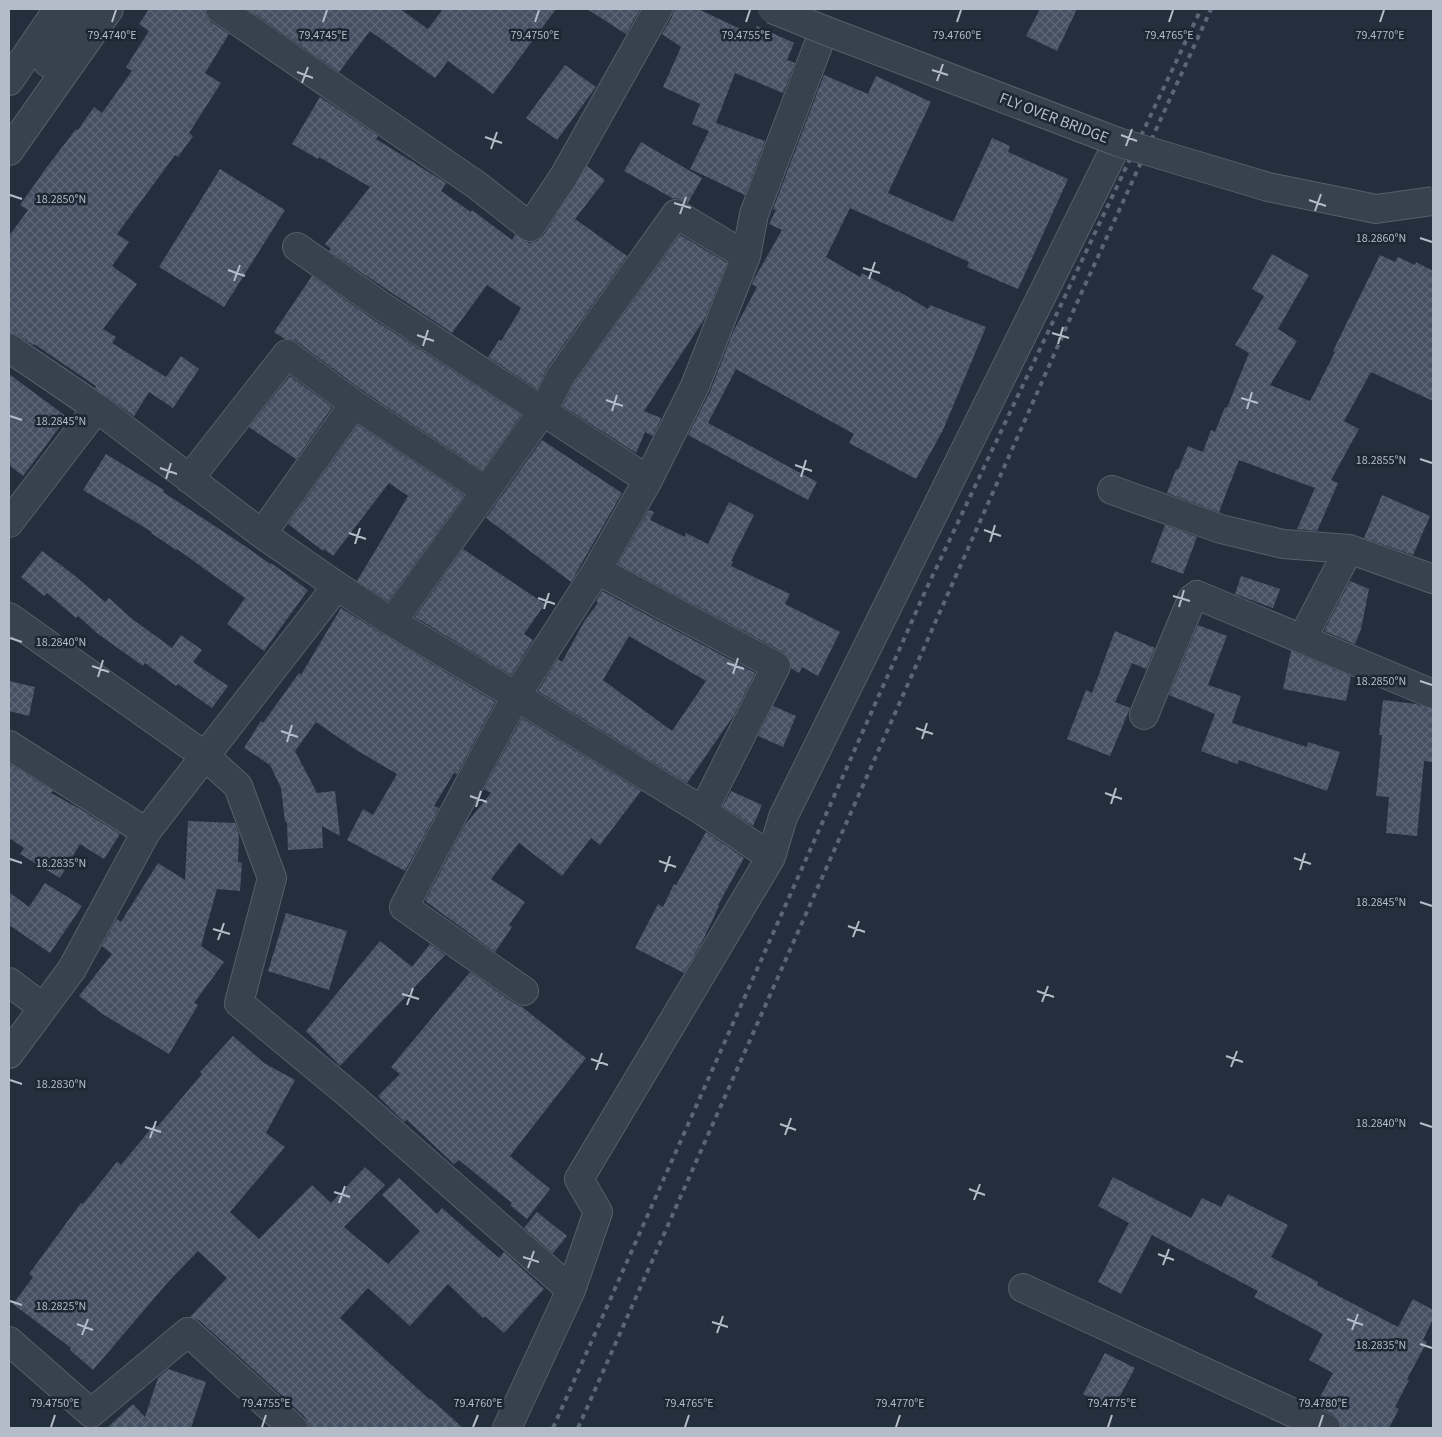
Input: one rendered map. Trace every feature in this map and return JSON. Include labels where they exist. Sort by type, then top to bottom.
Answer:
[{"type":"street","points":[[9,81],[58,9]]},
{"type":"street","points":[[9,119],[85,9]]},
{"type":"street","points":[[9,151],[110,9]]},
{"type":"street","points":[[220,9],[478,186],[530,227],[564,176],[658,9]]},
{"type":"street","name":"FLY OVER BRIDGE","points":[[772,9],[1118,142],[1268,187],[1376,209],[1433,201]]},
{"type":"street","points":[[524,991],[404,907],[516,696],[597,570],[648,480],[695,386],[746,256],[754,214],[824,30]]},
{"type":"street","points":[[508,1428],[571,1290],[598,1212],[579,1180],[771,857],[783,817],[1118,142]]},
{"type":"street","points":[[392,622],[543,411],[560,377],[676,214],[746,256]]},
{"type":"street","points":[[297,247],[380,305],[648,480]]},
{"type":"street","points":[[9,348],[97,408],[262,534],[337,586],[392,622],[703,811],[771,857]]},
{"type":"street","points":[[189,479],[287,354],[354,404],[486,491]]},
{"type":"street","points":[[262,534],[354,404]]},
{"type":"street","points":[[9,523],[97,408]]},
{"type":"street","points":[[1112,490],[1222,529],[1284,544],[1349,550],[1433,579]]},
{"type":"street","points":[[1302,639],[1349,550]]},
{"type":"street","points":[[597,570],[776,666],[703,811]]},
{"type":"street","points":[[9,1054],[72,968],[146,832],[337,586]]},
{"type":"street","points":[[1144,716],[1192,599],[1197,595],[1433,694]]},
{"type":"street","points":[[9,617],[205,756],[238,786],[272,878],[239,1003],[351,1096],[571,1290]]},
{"type":"street","points":[[9,745],[146,832]]},
{"type":"street","points":[[9,982],[42,1008]]},
{"type":"street","points":[[1023,1288],[1326,1428]]},
{"type":"street","points":[[9,1341],[91,1413],[188,1332],[294,1428]]},
{"type":"building","points":[[149,9],[205,9],[206,16],[211,22],[229,34],[205,73],[221,83],[189,133],[193,136],[178,157],[175,155],[117,234],[129,242],[112,266],[137,284],[103,329],[116,337],[112,343],[166,377],[181,356],[199,369],[173,408],[149,392],[134,416],[95,388],[96,386],[34,344],[9,333],[9,236],[28,210],[20,205],[47,167],[76,129],[78,130],[94,107],[102,113],[132,71],[126,67],[149,31],[139,24]]},
{"type":"building","points":[[247,9],[400,9],[428,29],[443,9],[556,9],[493,94],[448,61],[435,78],[370,31],[339,72]]},
{"type":"building","points":[[587,9],[640,9],[626,34]]},
{"type":"building","points":[[674,9],[698,9],[753,35],[757,26],[794,43],[787,60],[795,63],[783,93],[735,73],[716,123],[765,141],[745,195],[690,169],[709,131],[692,124],[700,104],[663,87],[681,47],[662,34],[672,17]]},
{"type":"building","points":[[1040,9],[1077,9],[1057,51],[1026,36]]},
{"type":"building","points":[[565,65],[596,87],[557,140],[526,118]]},
{"type":"building","points":[[824,75],[868,94],[876,76],[931,102],[888,193],[953,222],[992,138],[1010,146],[1008,152],[1068,179],[1018,289],[967,267],[969,262],[850,208],[826,257],[860,277],[862,273],[898,291],[928,309],[930,305],[986,327],[943,430],[916,479],[849,443],[854,434],[736,369],[708,423],[817,482],[808,500],[688,435],[710,392],[733,332],[757,287],[752,284],[753,281],[782,230],[769,224],[776,210],[773,209]]},
{"type":"building","points":[[320,97],[378,136],[376,139],[446,183],[441,191],[471,212],[472,210],[512,240],[515,235],[529,243],[537,241],[543,236],[587,166],[605,180],[575,219],[627,256],[547,368],[537,389],[488,357],[499,340],[501,341],[521,308],[487,285],[452,333],[329,251],[331,249],[325,244],[370,187],[319,157],[318,159],[292,144]]},
{"type":"building","points":[[641,142],[702,178],[688,203],[677,198],[674,199],[624,171]]},
{"type":"building","points":[[220,169],[285,210],[224,307],[159,267]]},
{"type":"building","points":[[680,235],[727,263],[705,318],[644,411],[661,418],[653,436],[645,432],[636,453],[563,406],[573,385]]},
{"type":"building","points":[[1272,254],[1309,275],[1278,329],[1297,341],[1270,385],[1310,401],[1380,255],[1395,262],[1398,257],[1415,265],[1416,262],[1433,271],[1433,401],[1371,372],[1344,421],[1359,429],[1331,480],[1338,483],[1317,531],[1297,529],[1315,488],[1239,460],[1219,512],[1167,493],[1176,469],[1178,470],[1188,446],[1203,452],[1211,430],[1215,432],[1225,407],[1227,408],[1249,353],[1235,345],[1264,296],[1252,289]]},
{"type":"building","points":[[312,276],[371,318],[521,415],[482,470],[363,391],[296,341],[285,339],[274,332]]},
{"type":"building","points":[[9,374],[67,417],[23,476],[9,465]]},
{"type":"building","points":[[290,376],[332,407],[296,459],[249,427]]},
{"type":"building","points":[[358,425],[464,495],[388,601],[357,581],[408,496],[389,483],[333,556],[324,549],[323,551],[288,524]]},
{"type":"building","points":[[542,440],[622,493],[571,582],[486,518]]},
{"type":"building","points":[[106,454],[164,490],[163,492],[271,563],[308,590],[264,651],[227,624],[245,598],[152,532],[83,490]]},
{"type":"building","points":[[1382,495],[1430,516],[1413,555],[1364,538]]},
{"type":"building","points":[[729,502],[754,515],[731,561],[733,562],[731,566],[790,594],[785,604],[840,632],[818,676],[802,667],[799,673],[791,668],[789,658],[783,652],[618,564],[649,510],[654,512],[650,520],[685,537],[686,533],[708,544]]},
{"type":"building","points":[[1165,525],[1197,537],[1183,574],[1151,562]]},
{"type":"building","points":[[463,549],[545,604],[524,634],[533,640],[511,675],[415,617]]},
{"type":"building","points":[[42,551],[105,602],[109,598],[131,618],[172,648],[181,635],[202,650],[193,662],[228,686],[212,708],[178,684],[176,686],[145,663],[143,666],[98,634],[78,616],[76,618],[47,593],[44,596],[21,577]]},
{"type":"building","points":[[1241,576],[1280,589],[1273,608],[1235,594]]},
{"type":"building","points":[[1350,581],[1369,589],[1361,629],[1355,644],[1324,631]]},
{"type":"building","points":[[602,591],[755,673],[734,715],[687,783],[538,691],[558,659],[562,662],[585,620],[598,603],[596,601]],"holes":[[[629,636],[706,681],[672,731],[603,680]]]},
{"type":"building","points":[[341,608],[495,702],[457,774],[454,773],[434,806],[439,808],[405,871],[347,840],[363,809],[373,815],[397,774],[358,751],[316,722],[295,751],[317,793],[335,791],[340,836],[322,826],[323,848],[288,850],[287,822],[285,822],[281,788],[270,765],[244,748],[261,721],[263,723],[299,673],[301,675]]},
{"type":"building","points":[[1198,625],[1227,636],[1208,685],[1241,696],[1232,723],[1307,747],[1308,742],[1340,752],[1327,791],[1239,760],[1237,764],[1201,751],[1215,714],[1169,695]]},
{"type":"building","points":[[1115,631],[1155,648],[1146,669],[1132,663],[1115,702],[1130,708],[1110,756],[1067,739],[1086,690],[1092,693]]},
{"type":"building","points":[[1291,651],[1351,676],[1346,701],[1283,689]]},
{"type":"building","points":[[9,681],[35,687],[29,716],[9,711]]},
{"type":"building","points":[[1383,700],[1416,704],[1433,709],[1433,762],[1424,761],[1417,836],[1386,833],[1389,797],[1376,796],[1382,735],[1379,735]]},
{"type":"building","points":[[773,706],[796,716],[783,747],[758,736]]},
{"type":"building","points":[[522,718],[641,791],[600,845],[591,838],[562,876],[519,843],[491,879],[525,902],[509,925],[512,927],[495,952],[425,901],[465,825],[491,793],[484,789]]},
{"type":"building","points":[[9,763],[53,791],[51,793],[120,834],[104,859],[80,844],[60,878],[20,854],[24,848],[9,838]]},
{"type":"building","points":[[731,791],[762,805],[753,826],[723,806]]},
{"type":"building","points":[[188,821],[235,823],[239,834],[238,862],[242,863],[240,891],[217,889],[201,946],[224,962],[194,1003],[198,1005],[169,1054],[104,1015],[79,996],[112,954],[102,946],[117,919],[121,922],[158,863],[185,880]]},
{"type":"building","points":[[706,832],[744,858],[718,905],[703,940],[684,973],[635,948],[658,904],[663,907],[674,884],[676,885]]},
{"type":"building","points":[[45,883],[82,906],[50,953],[9,925],[9,892],[29,907]]},
{"type":"building","points":[[286,913],[347,931],[329,990],[268,971]]},
{"type":"building","points":[[380,941],[412,967],[430,944],[445,955],[340,1066],[306,1031]]},
{"type":"building","points":[[470,972],[515,1004],[521,1006],[586,1058],[510,1156],[550,1189],[527,1219],[510,1205],[512,1203],[459,1160],[454,1164],[407,1120],[404,1122],[378,1096],[400,1074],[391,1067]]},
{"type":"building","points":[[233,1036],[264,1063],[295,1080],[266,1133],[285,1147],[230,1212],[259,1239],[312,1185],[331,1203],[365,1167],[385,1185],[344,1227],[388,1264],[420,1231],[382,1195],[399,1178],[437,1214],[442,1208],[499,1258],[504,1252],[544,1289],[504,1333],[485,1316],[483,1318],[448,1284],[410,1326],[368,1288],[340,1318],[463,1428],[308,1428],[308,1423],[304,1416],[199,1320],[190,1317],[227,1278],[198,1251],[168,1282],[93,1370],[70,1350],[71,1348],[13,1304],[33,1277],[29,1274],[81,1203],[83,1204],[116,1163],[118,1162],[121,1165],[154,1125],[157,1127],[202,1074],[200,1072]]},
{"type":"building","points":[[1113,1177],[1191,1218],[1202,1198],[1221,1207],[1228,1194],[1288,1225],[1271,1257],[1318,1282],[1317,1285],[1398,1327],[1413,1299],[1433,1310],[1433,1319],[1423,1340],[1427,1342],[1407,1379],[1409,1380],[1395,1407],[1399,1409],[1389,1428],[1341,1428],[1338,1419],[1333,1414],[1315,1406],[1333,1373],[1309,1360],[1323,1334],[1254,1297],[1258,1291],[1152,1235],[1121,1294],[1098,1282],[1129,1223],[1098,1206]]},
{"type":"building","points":[[537,1212],[567,1236],[553,1253],[524,1228]]},
{"type":"building","points":[[1105,1353],[1135,1368],[1113,1409],[1083,1394]]},
{"type":"building","points":[[168,1369],[206,1382],[191,1428],[107,1428],[133,1404],[145,1417],[158,1378]]},
{"type":"railway","points":[[553,1428],[924,594],[1201,9]]},
{"type":"railway","points":[[578,1428],[1080,296],[1211,9]]}]
